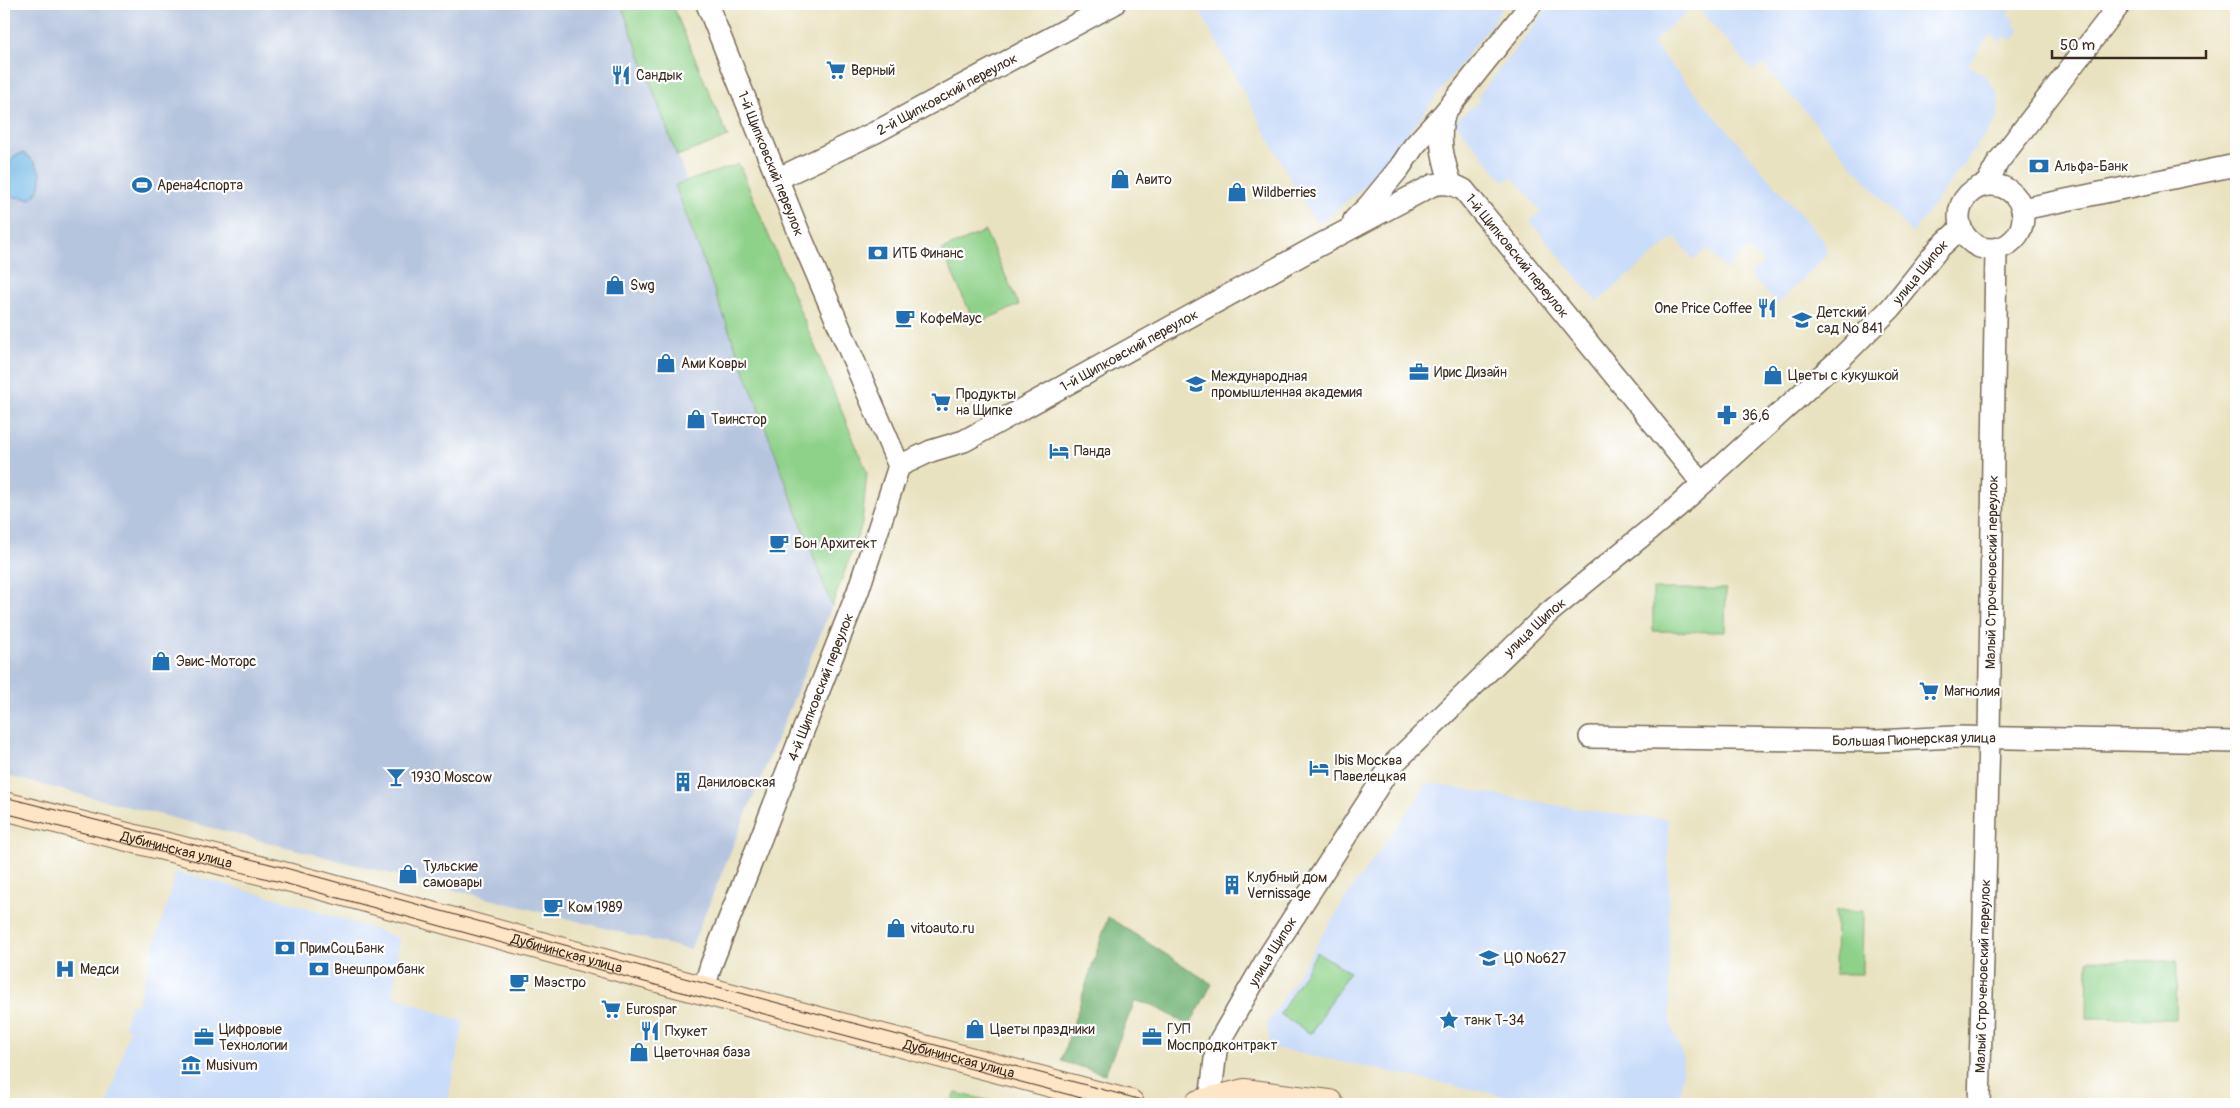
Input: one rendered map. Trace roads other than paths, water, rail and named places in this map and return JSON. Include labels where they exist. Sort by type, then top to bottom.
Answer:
[{"type":"main road","name":"Дубининская улица","points":[[4,806],[314,884],[703,991],[1130,1104]]},
{"type":"main road","points":[[1204,1102],[1244,1093],[1329,1104]]},
{"type":"street","name":"1-й Щипковский переулок","points":[[707,4],[777,179],[899,466],[931,451],[964,440],[1340,234],[1433,185],[1441,183],[1451,184],[1464,190],[1702,483]]},
{"type":"street","name":"2-й Щипковский переулок","points":[[777,179],[876,132],[1114,4]]},
{"type":"street","points":[[1340,234],[1369,205],[1400,167],[1414,146],[1445,112],[1531,4]]},
{"type":"street","points":[[1986,185],[1998,162],[2120,4]]},
{"type":"street","points":[[1445,112],[1441,126],[1440,141],[1442,156],[1451,184]]},
{"type":"street","points":[[2022,209],[2236,165]]},
{"type":"street","points":[[1986,185],[2005,188],[2019,200],[2022,209],[2022,225],[2015,239],[1996,249],[1985,248],[1975,244],[1966,237],[1961,228],[1959,218],[1963,200],[1969,193],[1986,185]]},
{"type":"street","name":"улица Щипок","points":[[1204,1102],[1220,1040],[1268,957],[1390,766],[1546,615],[1676,508],[1873,327],[1891,308],[1939,248],[1961,228]]},
{"type":"street","name":"Малый Строченовский переулок","points":[[1979,1104],[1989,738],[1996,249]]},
{"type":"street","name":"4-й Щипковский переулок","points":[[703,991],[711,964],[858,591],[899,466]]},
{"type":"street","name":"Большая Пионерская улица","points":[[1590,737],[1877,741],[1989,738],[2236,742]]},
{"type":"water","points":[[23,153],[35,163],[40,174],[40,187],[31,199],[13,197],[7,182],[9,166],[14,156]]},
{"type":"tram line","points":[[4,797],[282,867],[677,976],[1157,1104]]},
{"type":"tram line","points":[[4,813],[280,882],[674,990],[1104,1104]]},
{"type":"place","name":"Верный","points":[[836,70]]},
{"type":"place","name":"Сандык","points":[[621,75]]},
{"type":"place","name":"Альфа-Банк","points":[[2039,166]]},
{"type":"place","name":"Авито","points":[[1120,179]]},
{"type":"place","name":"Арена4спорта","points":[[142,185]]},
{"type":"place","name":"Wildberries","points":[[1237,192]]},
{"type":"place","name":"ИТБ Финанс","points":[[878,253]]},
{"type":"place","name":"Swg","points":[[615,285]]},
{"type":"place","name":"One Price Coffee","points":[[1767,308]]},
{"type":"place","name":"КофеМаус","points":[[905,318]]},
{"type":"place","name":"Детский сад № 841","points":[[1802,320]]},
{"type":"place","name":"Ами Ковры","points":[[666,363]]},
{"type":"place","name":"Ирис Дизайн","points":[[1419,372]]},
{"type":"place","name":"Цветы с кукушкой","points":[[1773,375]]},
{"type":"place","name":"Международная промышленная академия","points":[[1196,384]]},
{"type":"place","name":"Продукты на Щипке","points":[[941,402]]},
{"type":"place","name":"36,6","points":[[1727,415]]},
{"type":"place","name":"Твинстор","points":[[696,419]]},
{"type":"place","name":"Панда","points":[[1059,451]]},
{"type":"place","name":"Бон Архитект","points":[[779,543]]},
{"type":"place","name":"Эвис-Моторс","points":[[161,661]]},
{"type":"place","name":"Магнолия","points":[[1929,691]]},
{"type":"place","name":"Ibis Москва Павелецкая","points":[[1319,768]]},
{"type":"place","name":"1930 Moscow","points":[[396,777]]},
{"type":"place","name":"Даниловская","points":[[683,782]]},
{"type":"place","name":"Тульские самовары","points":[[408,874]]},
{"type":"place","name":"Клубный дом Vernissage","points":[[1232,885]]},
{"type":"place","name":"Ком 1989","points":[[553,907]]},
{"type":"place","name":"vitoauto.ru","points":[[896,928]]},
{"type":"place","name":"ПримСоцБанк","points":[[285,948]]},
{"type":"place","name":"ЦО №627","points":[[1489,958]]},
{"type":"place","name":"Медси","points":[[65,969]]},
{"type":"place","name":"Внешпромбанк","points":[[319,969]]},
{"type":"place","name":"Маэстро","points":[[519,982]]},
{"type":"place","name":"Eurospar","points":[[611,1009]]},
{"type":"place","name":"танк Т-34","points":[[1449,1020]]},
{"type":"place","name":"Цветы праздники","points":[[975,1029]]},
{"type":"place","name":"Пхукет","points":[[650,1031]]},
{"type":"place","name":"Цифровые Технологии","points":[[204,1037]]},
{"type":"place","name":"ГУП Моспродконтракт","points":[[1152,1037]]},
{"type":"place","name":"Цветочная база","points":[[639,1052]]},
{"type":"place","name":"Musivum","points":[[191,1065]]}]
